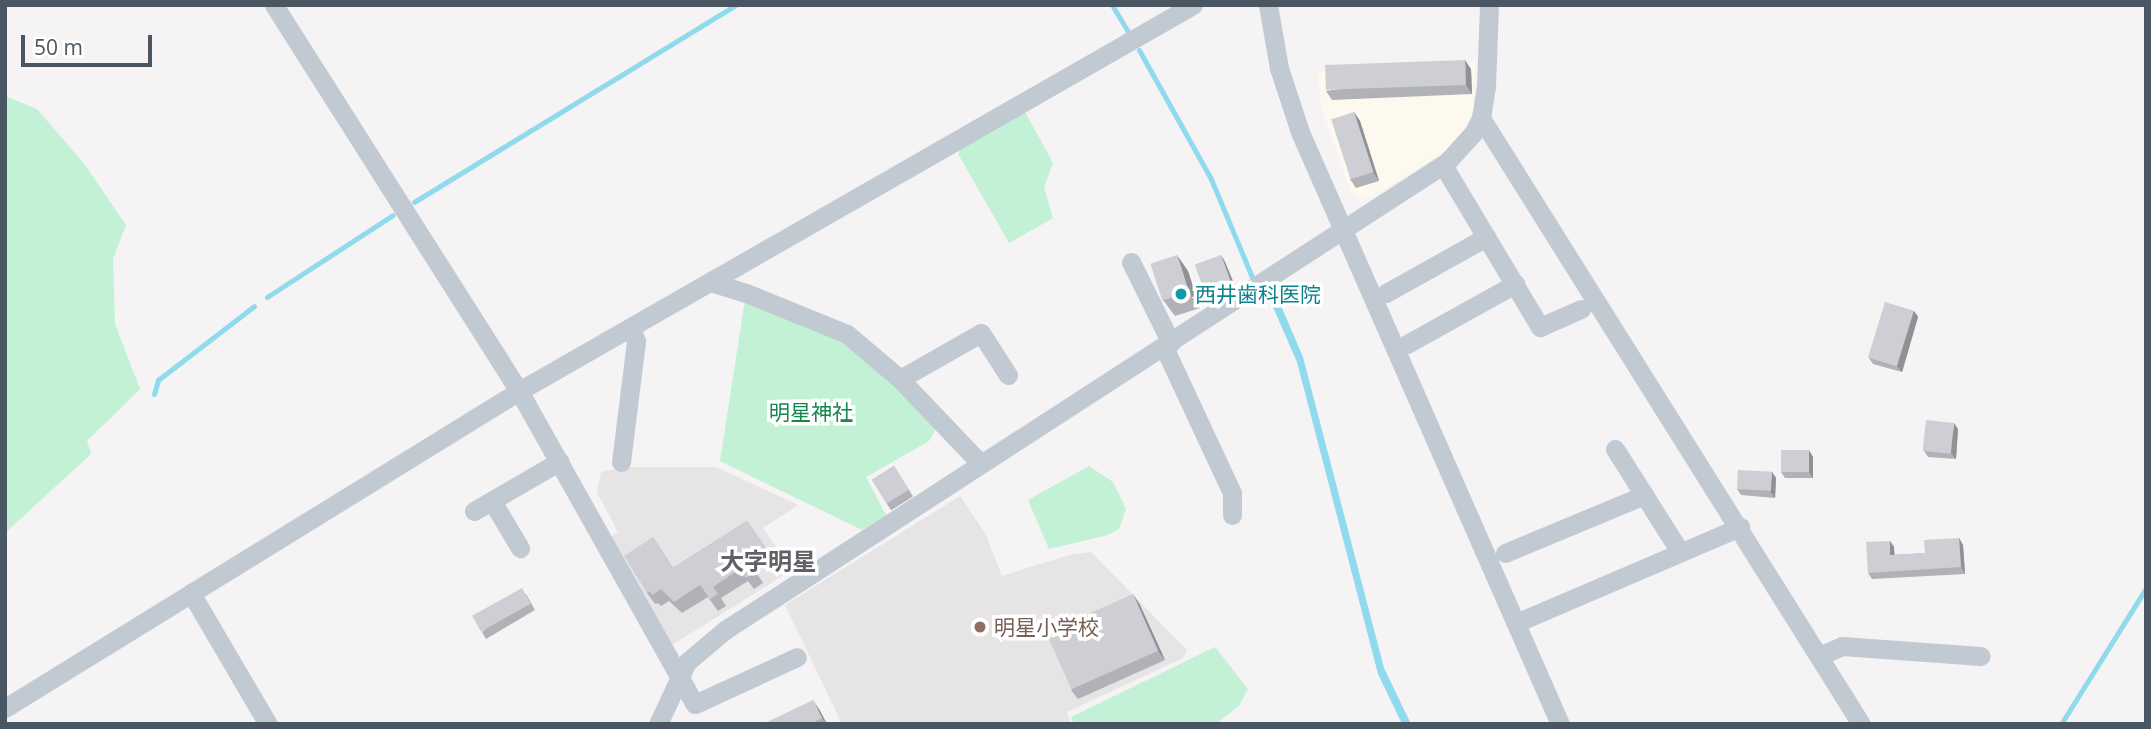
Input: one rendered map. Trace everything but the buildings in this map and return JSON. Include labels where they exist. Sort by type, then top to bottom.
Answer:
[{"type":"street","points":[[274,5],[519,391],[695,704],[797,657]]},
{"type":"street","points":[[5,708],[519,391],[1193,5]]},
{"type":"street","points":[[1268,5],[1287,99],[1560,724]]},
{"type":"street","points":[[658,724],[680,674],[695,655],[725,630],[1443,165],[1467,141],[1481,118],[1485,96],[1489,5]]},
{"type":"street","points":[[1481,118],[1821,655],[1861,724]]},
{"type":"street","points":[[1443,165],[1540,327],[1581,309]]},
{"type":"street","points":[[1386,293],[1486,237]]},
{"type":"street","points":[[1131,262],[1232,493],[1232,515]]},
{"type":"street","points":[[710,282],[746,293],[847,334],[900,379],[981,464]]},
{"type":"street","points":[[1407,344],[1515,284]]},
{"type":"street","points":[[621,462],[636,341],[631,328]]},
{"type":"street","points":[[900,379],[982,333],[1007,375]]},
{"type":"street","points":[[1615,449],[1680,552]]},
{"type":"street","points":[[474,512],[560,461]]},
{"type":"street","points":[[1505,552],[1644,495]]},
{"type":"street","points":[[492,501],[520,548]]},
{"type":"street","points":[[1516,623],[1740,527]]},
{"type":"street","points":[[191,593],[268,724]]},
{"type":"street","points":[[1821,655],[1842,646],[1981,656]]},
{"type":"shaded area","points":[[1475,62],[1473,110],[1464,131],[1447,150],[1374,196],[1363,200],[1351,194],[1321,106],[1318,72]]},
{"type":"shaded area","points":[[626,467],[716,467],[798,505],[763,528],[792,570],[672,645],[607,539],[618,532],[597,492],[601,472]]},
{"type":"shaded area","name":"明星小学校","points":[[960,496],[985,533],[1002,576],[1069,555],[1091,552],[1187,650],[1183,658],[1067,712],[1071,724],[842,724],[785,605]]},
{"type":"green space","points":[[5,96],[37,109],[85,165],[126,225],[113,259],[115,324],[140,389],[87,441],[91,454],[5,533]]},
{"type":"green space","points":[[1024,110],[1053,163],[1044,187],[1053,218],[1009,243],[958,154],[961,148]]},
{"type":"green space","name":"明星神社","points":[[746,293],[847,334],[941,419],[929,441],[866,477],[886,515],[862,530],[720,461]]},
{"type":"green space","points":[[1089,466],[1113,482],[1126,509],[1119,529],[1108,535],[1049,549],[1028,500]]},
{"type":"green space","points":[[1215,647],[1248,689],[1239,706],[1216,724],[1074,724],[1071,717]]},
{"type":"water","points":[[1279,301],[1303,357],[1384,668],[1411,724],[1402,724],[1378,674],[1297,362],[1272,305]]},
{"type":"waterway","points":[[414,202],[735,5]]},
{"type":"waterway","points":[[1112,5],[1128,32]]},
{"type":"waterway","points":[[1139,50],[1211,179],[1252,277]]},
{"type":"waterway","points":[[267,297],[393,215]]},
{"type":"waterway","points":[[154,394],[158,380],[254,306]]},
{"type":"waterway","points":[[2061,724],[2146,588]]},
{"type":"place","name":"西井歯科医院","points":[[1181,294]]},
{"type":"place","name":"明星小学校","points":[[980,627]]},
{"type":"district","name":"大字明星","points":[[768,561]]}]
